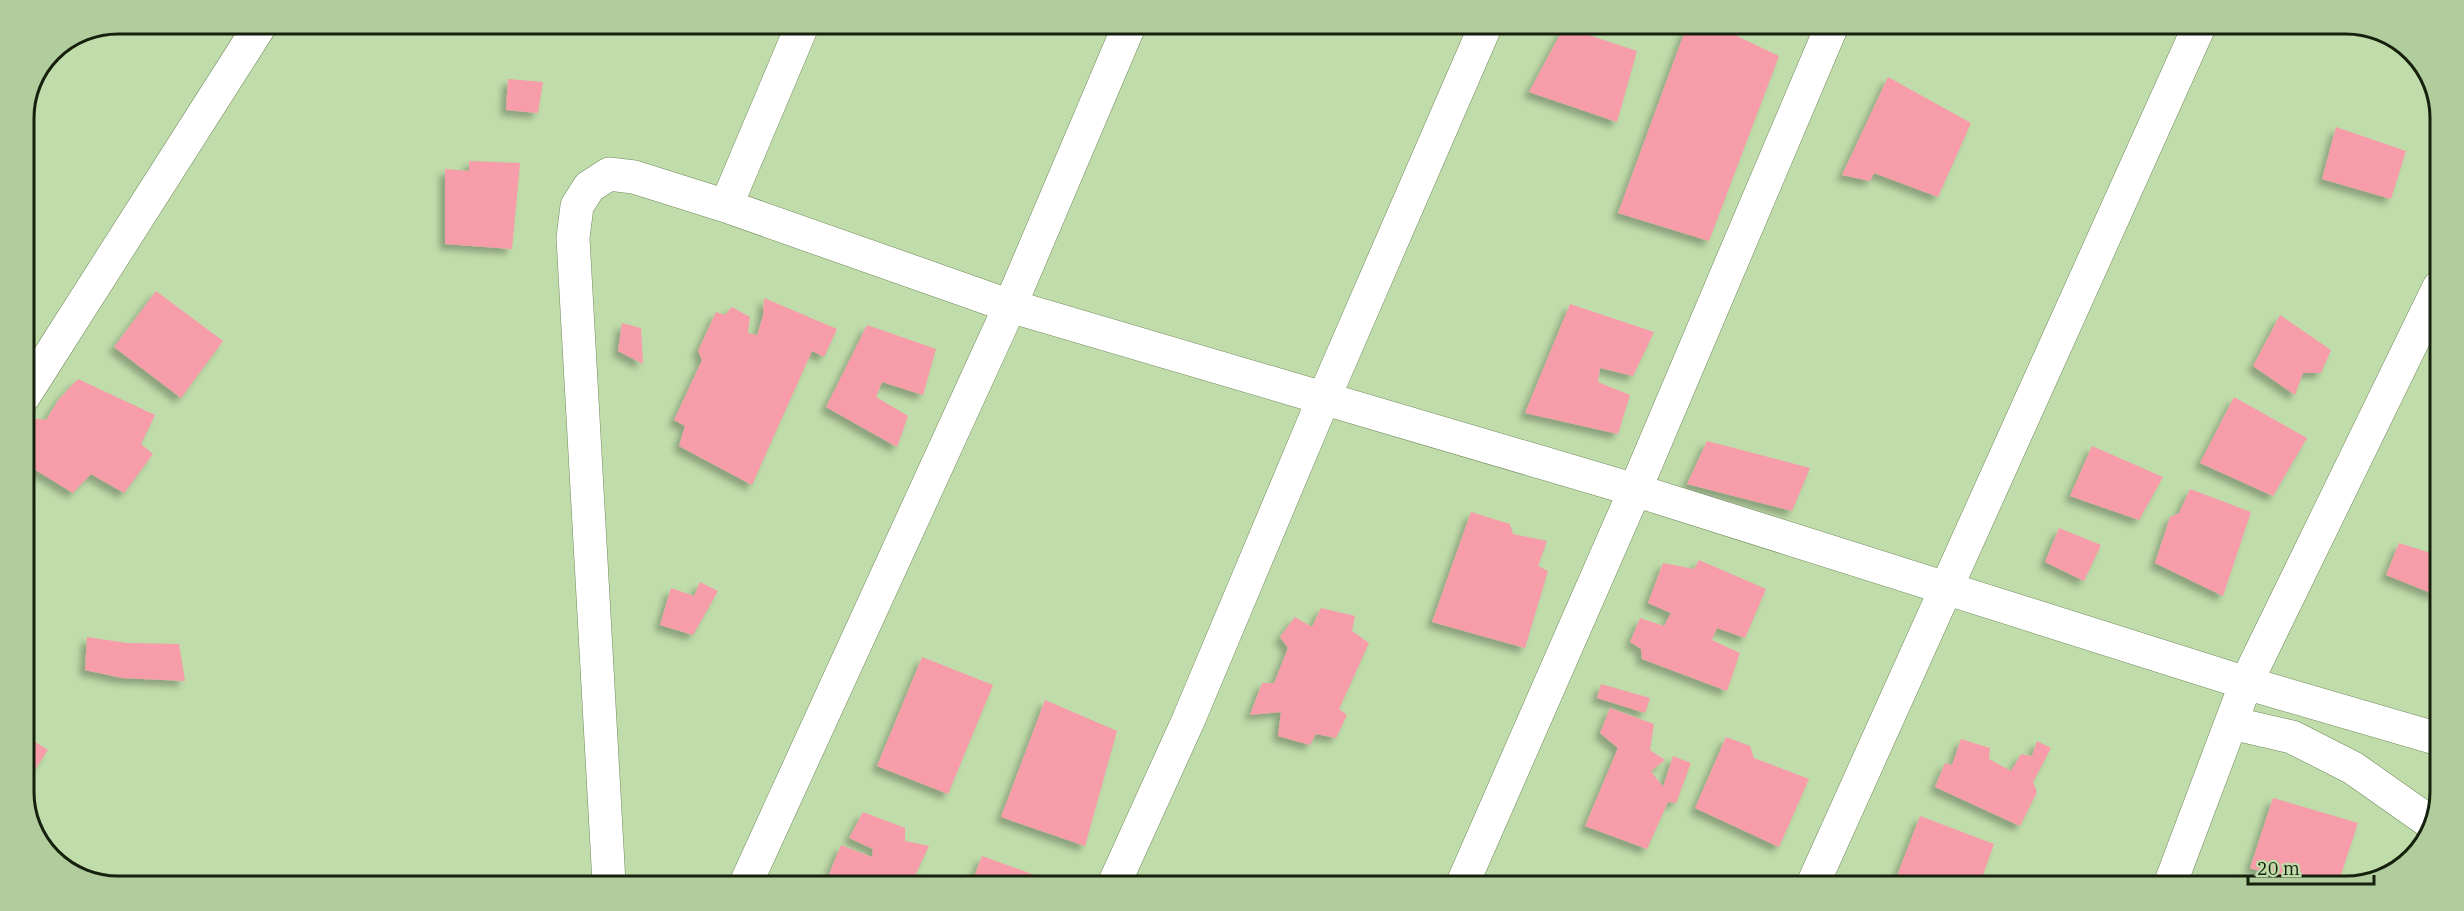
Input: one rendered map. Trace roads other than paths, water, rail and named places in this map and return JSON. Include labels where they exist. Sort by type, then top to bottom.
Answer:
[{"type":"street","points":[[34,380],[255,34]]},
{"type":"street","points":[[726,206],[799,34]]},
{"type":"street","points":[[749,876],[1010,306],[1126,34]]},
{"type":"street","points":[[1118,876],[1192,710],[1323,400],[1482,34]]},
{"type":"street","points":[[1466,876],[1635,490],[1828,34]]},
{"type":"street","points":[[1817,876],[2196,34]]},
{"type":"street","points":[[609,876],[573,238],[577,206],[588,187],[609,174],[634,177],[726,206],[1010,306],[1635,490],[2246,683],[2430,737]]},
{"type":"street","points":[[2173,876],[2246,683],[2429,307]]},
{"type":"street","points":[[2231,723],[2292,737],[2353,768],[2425,819]]}]
